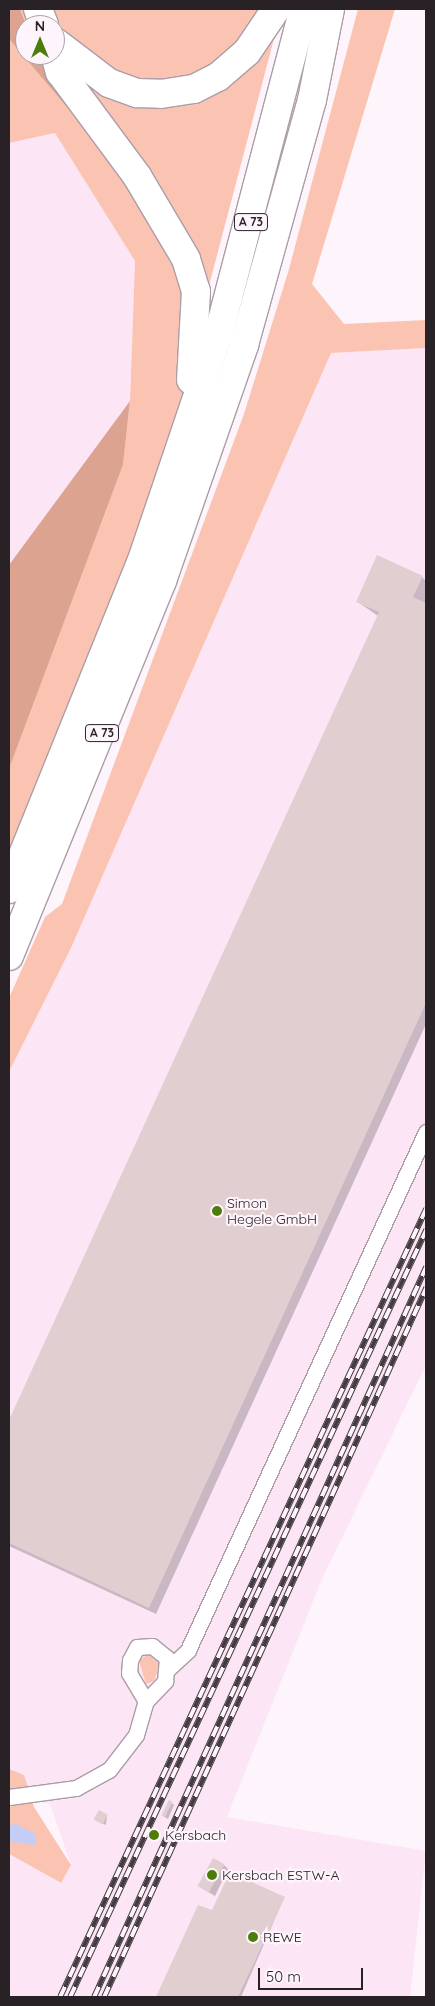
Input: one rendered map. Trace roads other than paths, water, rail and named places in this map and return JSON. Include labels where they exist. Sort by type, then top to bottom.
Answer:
[{"type":"highway","points":[[65,50],[109,84],[137,93],[161,94],[194,89],[218,77],[248,52],[276,9]]},
{"type":"highway","name":"A 73","points":[[9,889],[141,563],[186,431],[252,216],[304,9]]},
{"type":"highway","name":"A 73","points":[[9,956],[185,516],[244,345],[312,100],[330,9]]},
{"type":"highway","points":[[312,100],[347,9]]},
{"type":"highway","points":[[58,65],[60,72],[137,176],[186,259],[196,291],[196,336],[186,431]]},
{"type":"street","points":[[9,1797],[76,1788],[109,1770],[136,1735],[146,1701],[157,1693],[169,1668],[188,1650],[426,1132]]},
{"type":"street","points":[[146,1701],[129,1673],[132,1653],[137,1647],[152,1646],[167,1658],[169,1668]]},
{"type":"water","points":[[16,1824],[36,1834],[35,1845],[9,1841],[9,1825]]},
{"type":"railway","points":[[60,1997],[426,1209]]},
{"type":"railway","points":[[70,1997],[426,1230]]},
{"type":"railway","points":[[94,1997],[426,1267]]},
{"type":"railway","points":[[104,1997],[426,1288]]},
{"type":"place","name":"Simon Hegele GmbH","points":[[217,1211]]},
{"type":"place","name":"Kersbach","points":[[154,1835]]},
{"type":"place","name":"Kersbach ESTW-A","points":[[212,1875]]},
{"type":"place","name":"REWE","points":[[253,1937]]}]
